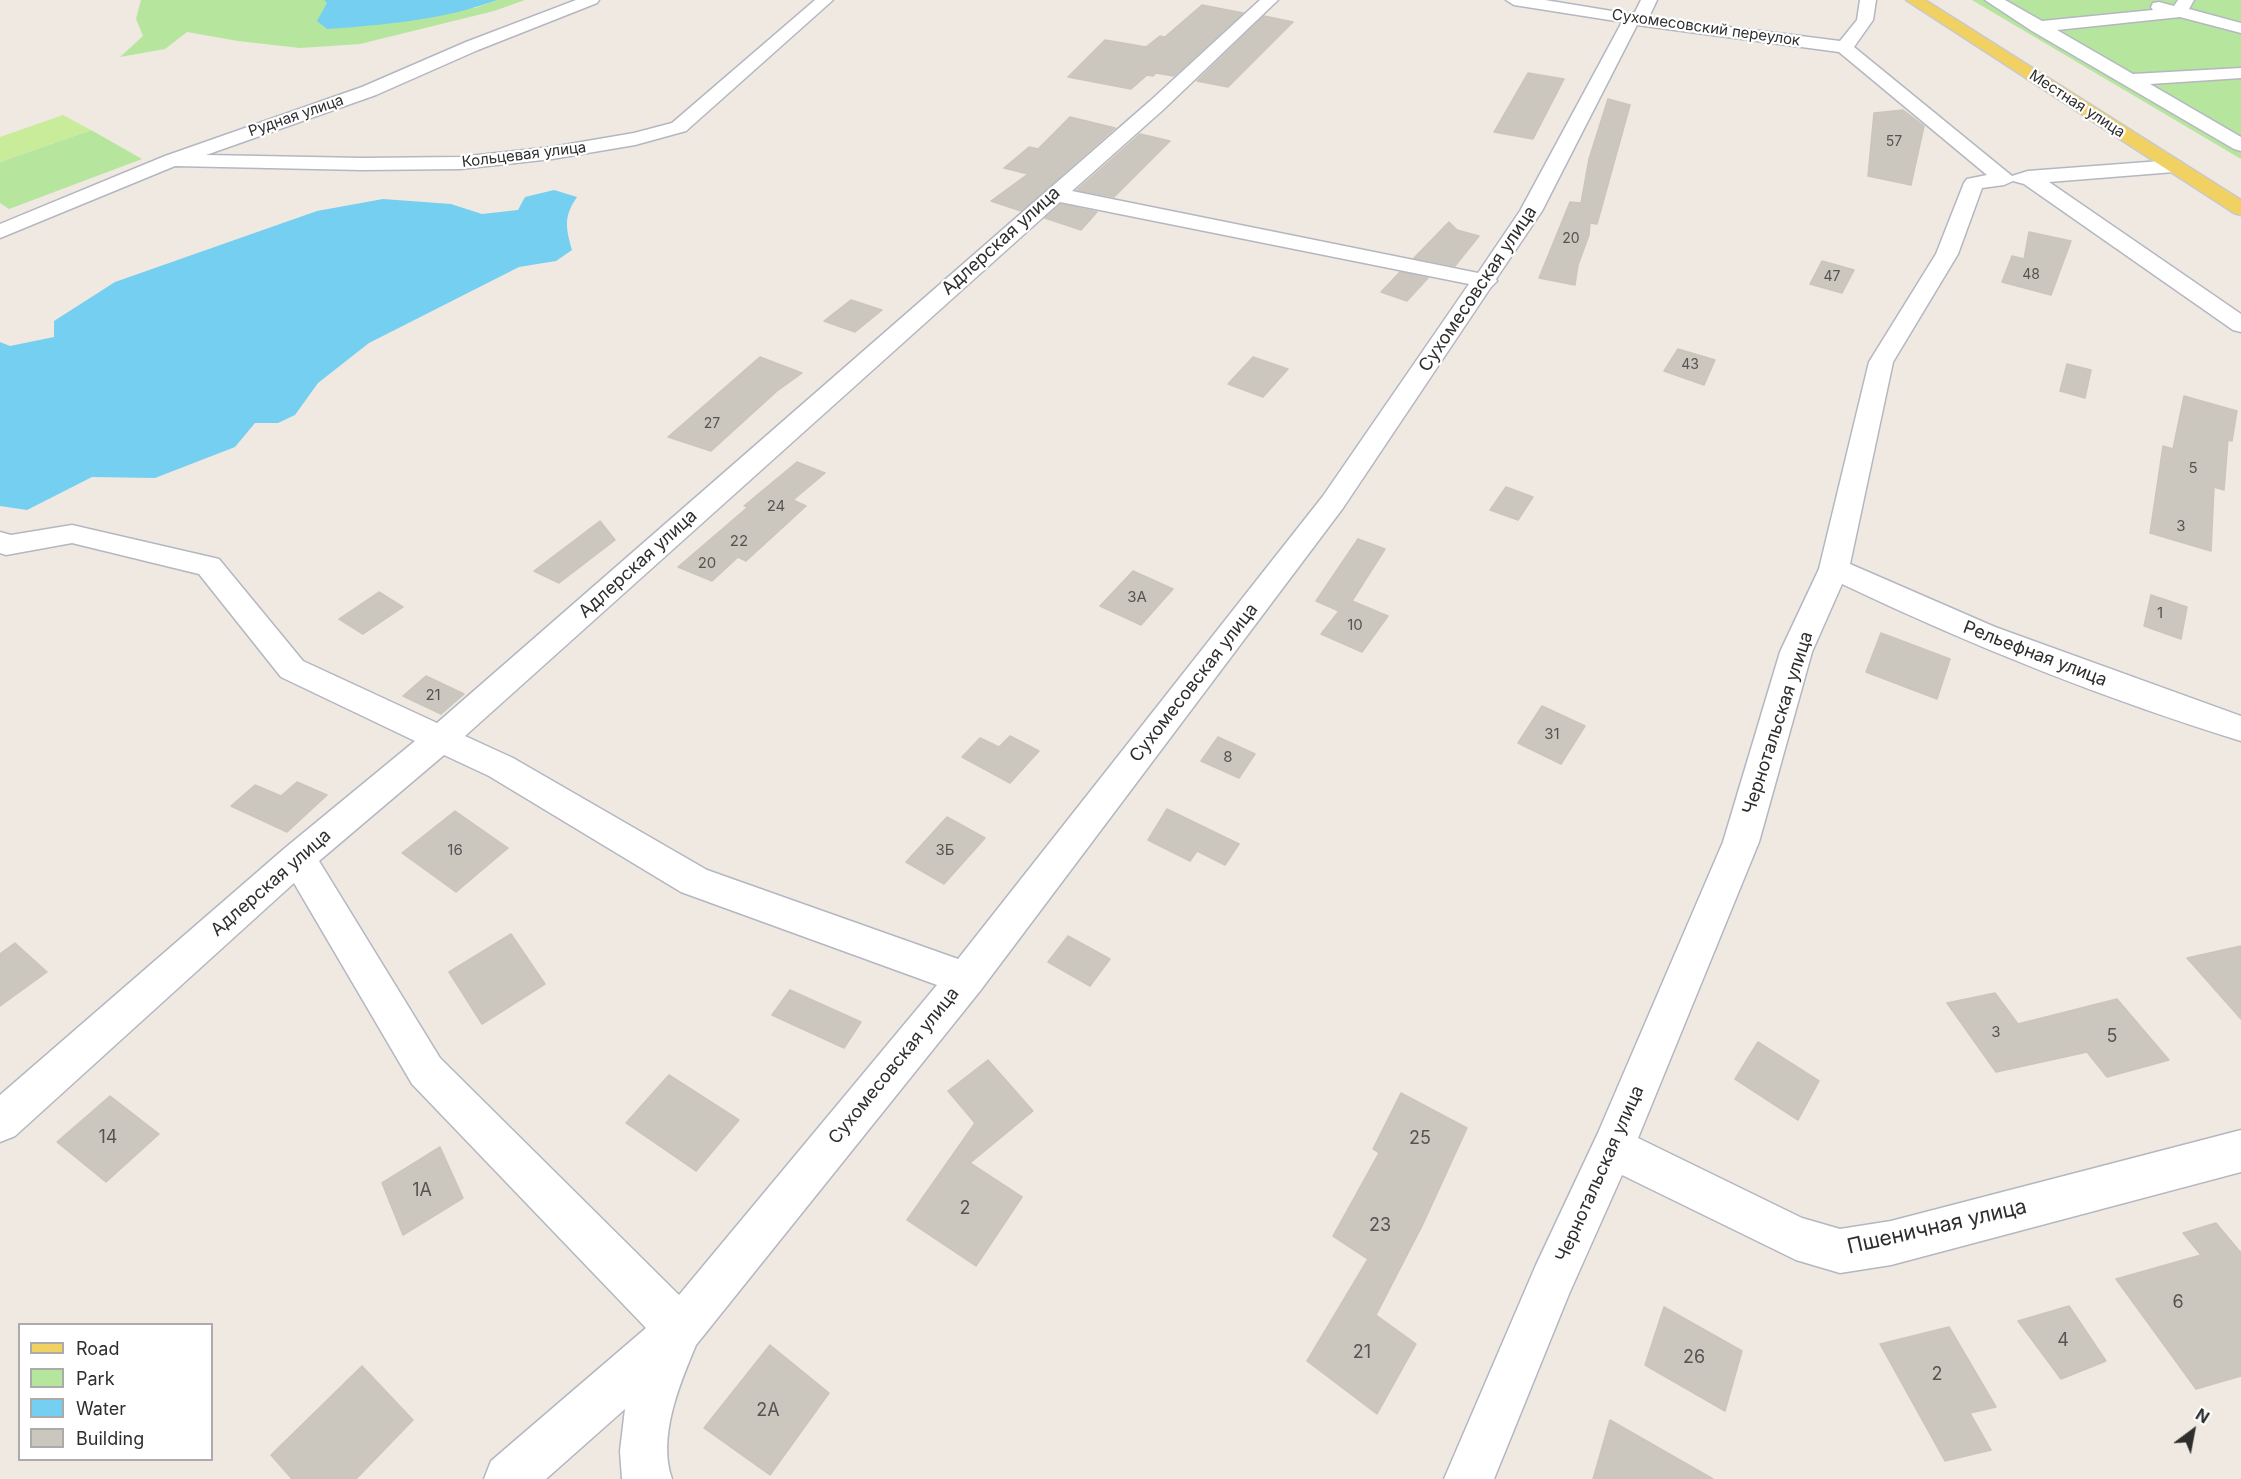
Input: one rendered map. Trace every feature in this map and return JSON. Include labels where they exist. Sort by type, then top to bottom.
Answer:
[{"type":"main road","name":"Местная улица","points":[[1914,0],[2241,209]]},
{"type":"street","name":"Рудная улица","points":[[0,232],[172,160],[369,91],[472,46],[591,0]]},
{"type":"street","name":"Кольцевая улица","points":[[172,160],[362,165],[460,163],[552,153],[635,140],[680,127],[825,0]]},
{"type":"street","name":"Адлерская улица","points":[[0,1122],[298,858],[441,738],[1157,105],[1270,0]]},
{"type":"street","name":"Сухомесовский переулок","points":[[1514,0],[1641,9],[1844,47]]},
{"type":"street","points":[[1868,0],[1869,10],[1860,30],[1844,47],[2016,178],[2241,325]]},
{"type":"street","points":[[1993,0],[2236,139]]},
{"type":"street","points":[[2137,0],[2182,6],[2241,28]]},
{"type":"street","points":[[2038,27],[2182,6]]},
{"type":"street","name":"Сухомесовская улица","points":[[680,1329],[966,979],[1333,502],[1486,281],[1531,211],[1641,9]]},
{"type":"street","points":[[2130,80],[2241,73]]},
{"type":"street","points":[[2016,178],[2174,166]]},
{"type":"street","name":"Чернотальская улица","points":[[1469,1479],[1552,1281],[1613,1148],[1741,842],[1796,652],[1834,569],[1881,362],[1947,254],[1974,183],[2016,178]]},
{"type":"street","points":[[1054,194],[1486,281]]},
{"type":"street","points":[[2,544],[72,534],[209,566],[292,669],[501,767],[694,880],[966,979]]},
{"type":"street","name":"Рельефная улица","points":[[1834,569],[1901,601],[1992,638],[2241,729]]},
{"type":"street","points":[[298,858],[426,1071],[680,1329]]},
{"type":"street","name":"Пшеничная улица","points":[[1613,1148],[1796,1238],[1840,1251],[1891,1243],[2241,1151]]},
{"type":"street","points":[[509,1479],[680,1329]]},
{"type":"street","points":[[647,1479],[644,1471],[644,1433],[652,1389],[680,1329]]},
{"type":"green space","points":[[141,0],[324,0],[327,2],[475,8],[497,0],[525,0],[494,11],[360,44],[300,48],[187,32],[165,49],[120,57],[143,36],[136,19]]},
{"type":"green space","points":[[1972,0],[2241,0],[2241,159]]},
{"type":"green space","points":[[63,115],[91,130],[0,162],[0,137]]},
{"type":"green space","points":[[91,130],[142,159],[9,209],[0,203],[0,162]]},
{"type":"water","points":[[324,0],[497,0],[435,17],[327,29],[317,21],[327,3]]},
{"type":"water","points":[[554,190],[577,197],[569,211],[567,223],[572,250],[556,261],[519,267],[369,343],[318,383],[295,415],[278,423],[255,423],[235,447],[155,478],[92,477],[27,510],[0,506],[0,342],[10,346],[54,337],[54,321],[115,282],[317,211],[383,199],[451,204],[482,214],[518,210],[525,197]]},
{"type":"building","points":[[1202,5],[1243,13],[1174,76],[1156,73],[1153,76],[1147,75],[1131,89],[1068,77],[1105,40],[1146,47],[1160,36],[1165,37]]},
{"type":"building","points":[[1264,16],[1293,22],[1228,87],[1197,81]]},
{"type":"building","points":[[1528,73],[1564,79],[1533,139],[1494,132]]},
{"type":"building","points":[[1608,99],[1630,105],[1597,224],[1590,223],[1589,235],[1578,265],[1575,285],[1539,278],[1570,202],[1581,203],[1589,159]]},
{"type":"building","points":[[1903,110],[1924,126],[1911,185],[1868,176],[1874,113]]},
{"type":"building","points":[[1070,117],[1115,128],[1021,211],[991,201],[1028,174],[1004,168],[1029,147],[1038,149]]},
{"type":"building","points":[[1140,134],[1170,141],[1114,197],[1077,190]]},
{"type":"building","points":[[1061,204],[1097,212],[1081,230],[1045,218]]},
{"type":"building","points":[[1449,222],[1457,230],[1479,236],[1455,266],[1414,258]]},
{"type":"building","points":[[2029,232],[2071,241],[2051,295],[2002,282],[2012,256],[2024,259]]},
{"type":"building","points":[[1822,261],[1854,270],[1842,293],[1810,284]]},
{"type":"building","points":[[1400,272],[1428,278],[1407,301],[1381,292]]},
{"type":"building","points":[[851,300],[882,310],[855,332],[824,321]]},
{"type":"building","points":[[1678,349],[1715,360],[1704,385],[1664,371]]},
{"type":"building","points":[[760,357],[802,373],[777,391],[711,451],[668,437]]},
{"type":"building","points":[[1253,357],[1288,369],[1263,397],[1228,384]]},
{"type":"building","points":[[2067,364],[2091,370],[2085,398],[2060,391]]},
{"type":"building","points":[[2184,396],[2237,411],[2232,441],[2228,440],[2224,490],[2214,487],[2211,551],[2150,533],[2163,446],[2173,449]]},
{"type":"building","points":[[797,462],[825,473],[793,500],[806,506],[746,561],[738,557],[712,581],[678,567],[748,507],[744,506]]},
{"type":"building","points":[[1506,487],[1533,497],[1518,520],[1490,510]]},
{"type":"building","points":[[600,521],[615,540],[559,583],[534,571]]},
{"type":"building","points":[[1358,539],[1385,549],[1352,601],[1388,616],[1362,652],[1321,634],[1339,611],[1316,601]]},
{"type":"building","points":[[1133,571],[1173,589],[1141,625],[1100,606]]},
{"type":"building","points":[[379,592],[403,607],[363,634],[339,619]]},
{"type":"building","points":[[2151,595],[2187,607],[2181,639],[2144,626]]},
{"type":"building","points":[[1881,633],[1950,659],[1937,699],[1866,672]]},
{"type":"building","points":[[426,676],[464,694],[441,714],[403,696]]},
{"type":"building","points":[[1542,706],[1585,726],[1561,764],[1518,743]]},
{"type":"building","points":[[1010,736],[1039,751],[1010,783],[962,757],[980,738],[999,747]]},
{"type":"building","points":[[1218,737],[1255,754],[1239,778],[1201,761]]},
{"type":"building","points":[[297,782],[327,795],[287,832],[231,806],[255,785],[281,796]]},
{"type":"building","points":[[1167,809],[1239,844],[1225,865],[1197,851],[1190,861],[1148,840]]},
{"type":"building","points":[[455,811],[508,848],[456,892],[402,853]]},
{"type":"building","points":[[947,817],[985,838],[944,884],[906,862]]},
{"type":"building","points":[[511,934],[545,984],[482,1024],[449,972]]},
{"type":"building","points":[[1068,936],[1110,959],[1090,986],[1048,962]]},
{"type":"building","points":[[15,943],[47,972],[0,1006],[0,954]]},
{"type":"building","points":[[2241,946],[2241,1019],[2187,958]]},
{"type":"building","points":[[790,990],[861,1022],[844,1048],[772,1015]]},
{"type":"building","points":[[1995,993],[2018,1024],[2117,999],[2169,1060],[2107,1077],[2087,1052],[1996,1072],[1947,1003]]},
{"type":"building","points":[[1758,1042],[1819,1081],[1798,1120],[1735,1079]]},
{"type":"building","points":[[988,1060],[1033,1111],[970,1163],[1022,1197],[976,1266],[907,1220],[975,1123],[948,1091]]},
{"type":"building","points":[[669,1075],[739,1120],[696,1171],[626,1123]]},
{"type":"building","points":[[1401,1093],[1467,1128],[1422,1226],[1376,1315],[1416,1344],[1377,1414],[1307,1361],[1368,1259],[1333,1236],[1379,1153],[1373,1149]]},
{"type":"building","points":[[110,1096],[159,1134],[106,1182],[57,1142]]},
{"type":"building","points":[[440,1147],[463,1198],[403,1235],[382,1183]]},
{"type":"building","points":[[2216,1223],[2241,1253],[2241,1376],[2196,1389],[2116,1279],[2201,1255],[2183,1233]]},
{"type":"building","points":[[2069,1306],[2106,1361],[2061,1379],[2018,1321]]},
{"type":"building","points":[[1664,1307],[1742,1351],[1725,1411],[1645,1365]]},
{"type":"building","points":[[1949,1327],[1996,1407],[1970,1413],[1991,1450],[1945,1461],[1880,1344]]},
{"type":"building","points":[[770,1345],[829,1393],[770,1475],[704,1428]]},
{"type":"building","points":[[362,1366],[413,1420],[356,1479],[292,1479],[271,1455]]},
{"type":"building","points":[[1610,1420],[1713,1479],[1593,1479]]}]
